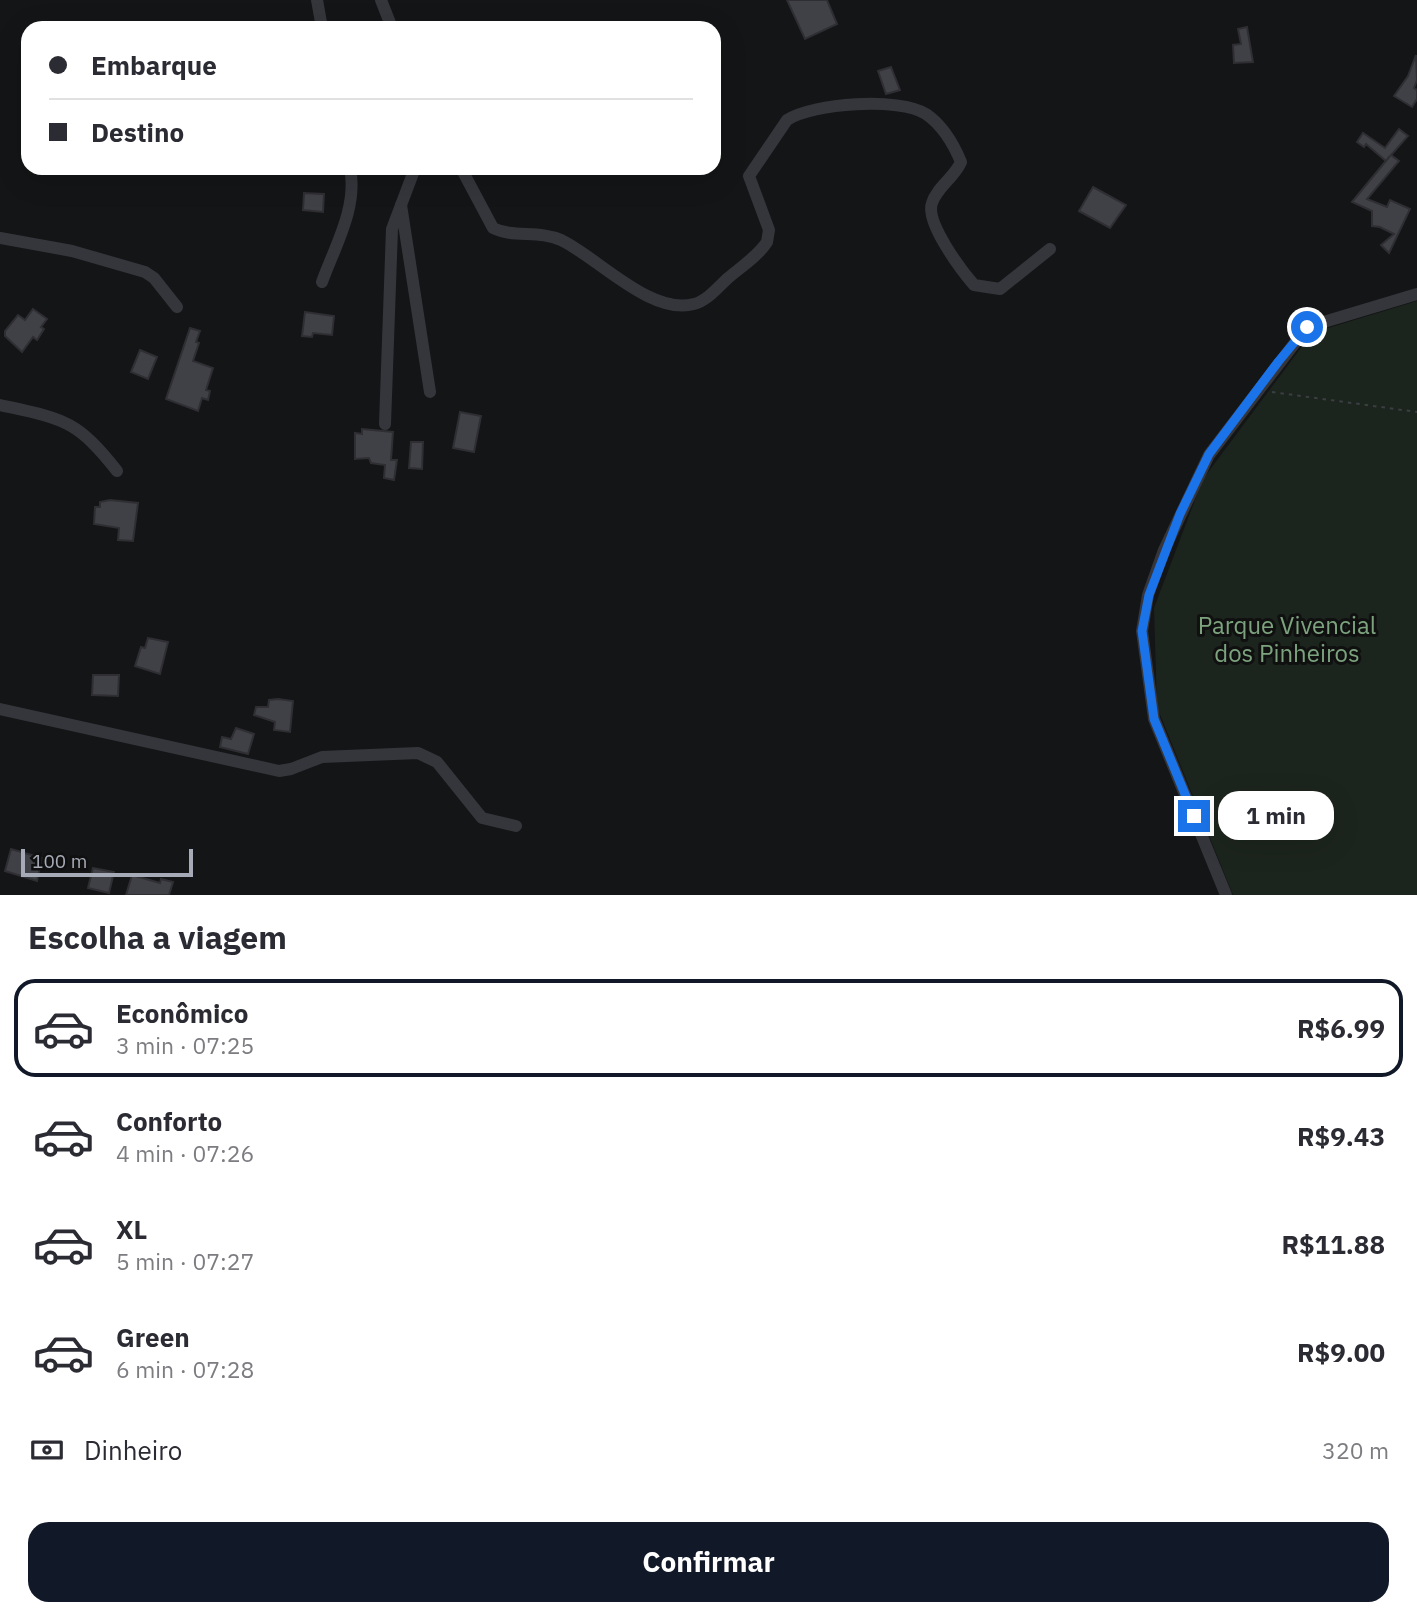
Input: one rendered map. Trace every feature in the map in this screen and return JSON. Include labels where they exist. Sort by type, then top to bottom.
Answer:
[{"type":"street","points":[[317,0],[321,21]]},
{"type":"street","points":[[381,0],[389,21]]},
{"type":"street","points":[[465,175],[493,228],[501,232],[551,236],[570,245],[647,295],[687,305],[704,299],[768,242],[769,230],[749,176],[787,120],[794,115],[823,107],[902,106],[927,115],[955,147],[961,162],[957,172],[938,191],[930,215],[964,274],[974,285],[1000,289],[1050,249]]},
{"type":"street","points":[[322,282],[350,206],[353,186],[351,175]]},
{"type":"street","points":[[385,424],[392,229],[400,201],[412,175]]},
{"type":"street","points":[[400,201],[430,392]]},
{"type":"street","points":[[0,238],[72,251],[145,272],[154,278],[177,307]]},
{"type":"street","points":[[1226,895],[1154,719],[1142,631],[1149,595],[1188,496],[1209,454],[1307,327],[1417,293]]},
{"type":"street","points":[[0,405],[72,425],[94,442],[117,471]]},
{"type":"street","points":[[0,709],[279,771],[292,769],[322,757],[418,754],[437,762],[482,817],[516,826]]},
{"type":"path","points":[[1257,390],[1417,412]]},
{"type":"green space","name":"Parque Vivencial dos Pinheiros","points":[[1417,301],[1417,895],[1233,895],[1157,707],[1154,608],[1203,479],[1312,333]]},
{"type":"building","points":[[787,0],[827,0],[837,24],[805,39]]},
{"type":"building","points":[[1247,27],[1253,62],[1234,63],[1233,45],[1241,44],[1238,29]]},
{"type":"building","points":[[1416,55],[1417,80],[1414,88],[1417,90],[1417,99],[1412,107],[1394,96],[1408,76]]},
{"type":"building","points":[[891,67],[900,90],[886,94],[878,71]]},
{"type":"building","points":[[1399,129],[1408,136],[1391,155],[1399,161],[1367,199],[1387,207],[1390,200],[1410,209],[1389,253],[1381,245],[1394,234],[1372,226],[1372,211],[1352,202],[1386,161],[1366,144],[1364,147],[1357,142],[1363,133],[1385,148]]},
{"type":"building","points":[[1093,187],[1126,205],[1110,228],[1079,211]]},
{"type":"building","points":[[304,193],[324,194],[323,212],[303,210]]},
{"type":"building","points":[[33,309],[47,319],[37,340],[33,337],[22,352],[5,336],[5,331],[18,315],[25,320]]},
{"type":"building","points":[[305,312],[334,316],[332,335],[313,333],[312,337],[302,336]]},
{"type":"building","points":[[190,328],[200,331],[193,361],[213,368],[206,390],[210,391],[208,400],[202,398],[198,411],[166,399]]},
{"type":"building","points":[[140,350],[157,357],[148,379],[131,372]]},
{"type":"building","points":[[460,412],[481,416],[474,452],[453,448]]},
{"type":"building","points":[[362,429],[393,432],[391,460],[397,460],[394,480],[384,478],[385,465],[371,463],[369,458],[355,459],[355,433],[362,434]]},
{"type":"building","points":[[411,442],[423,442],[422,469],[409,468]]},
{"type":"building","points":[[110,500],[138,503],[133,541],[118,540],[119,528],[94,524],[95,507],[100,507],[100,502]]},
{"type":"building","points":[[148,638],[168,642],[160,674],[135,666],[141,647],[145,648]]},
{"type":"building","points":[[93,675],[119,675],[118,696],[92,695]]},
{"type":"building","points":[[269,700],[293,701],[290,732],[274,730],[275,722],[254,715],[256,707],[268,707]]},
{"type":"building","points":[[236,728],[254,734],[248,754],[220,747],[222,737],[231,739]]},
{"type":"building","points":[[11,849],[42,858],[37,881],[5,871]]},
{"type":"building","points":[[93,868],[114,872],[109,893],[88,888]]},
{"type":"building","points":[[132,875],[160,883],[161,879],[173,882],[169,895],[126,895]]},
{"type":"route","points":[[1194,816],[1154,719],[1142,631],[1149,595],[1164,550],[1209,454],[1307,327]]}]
